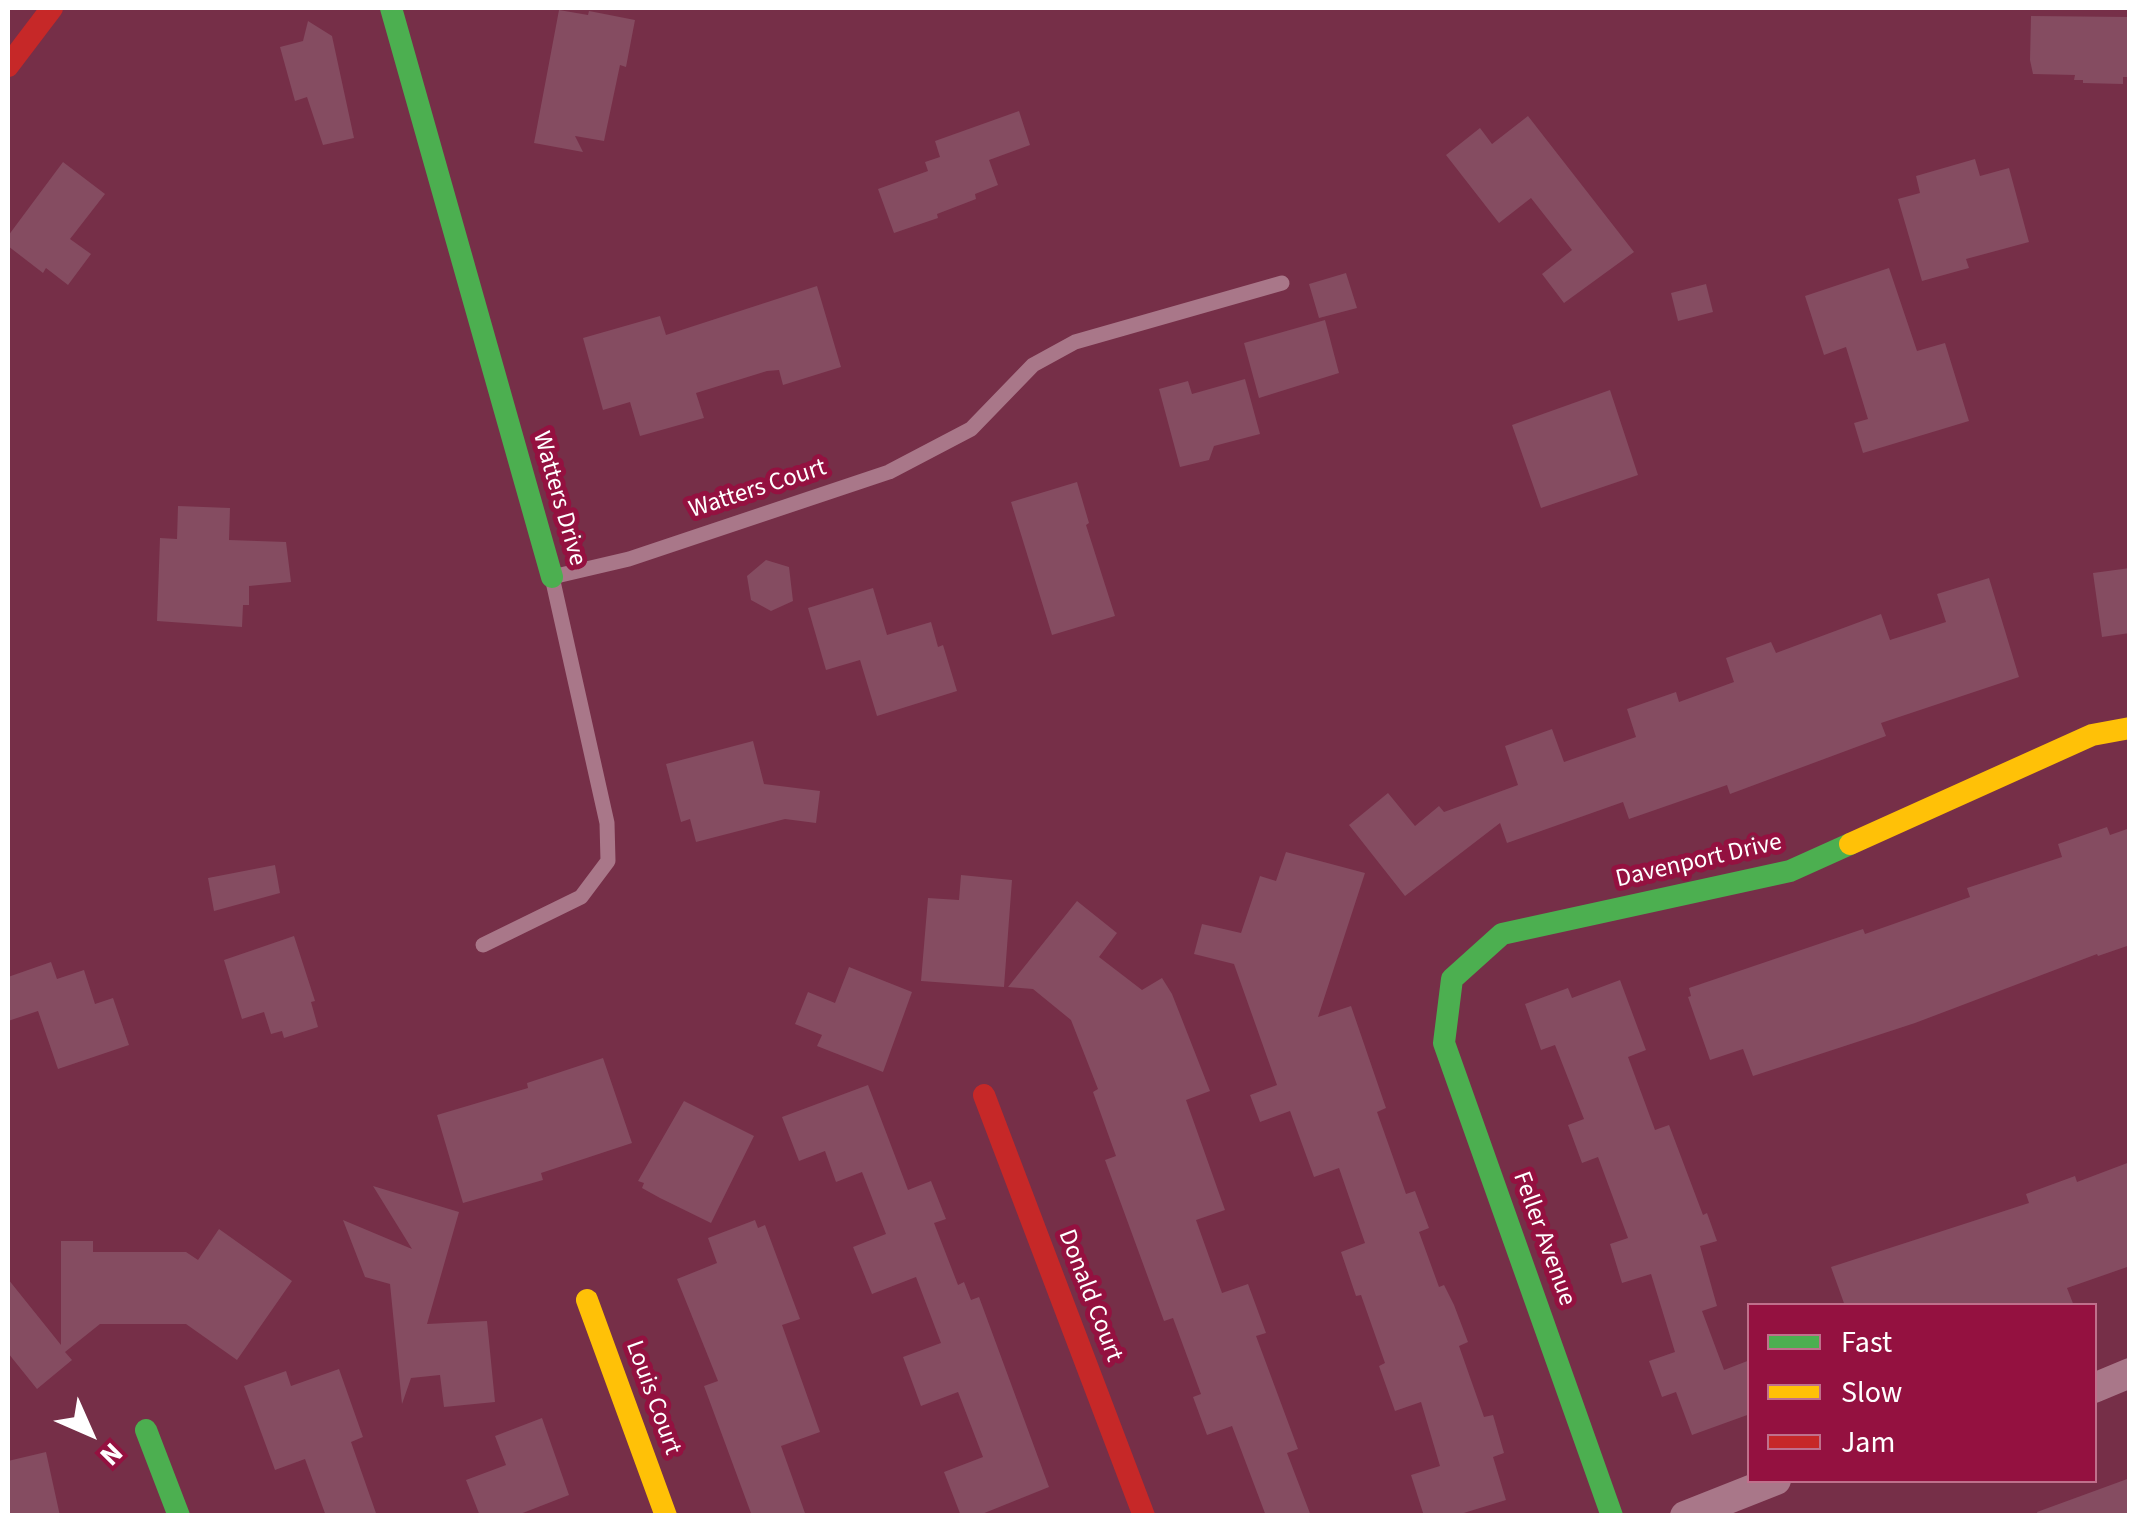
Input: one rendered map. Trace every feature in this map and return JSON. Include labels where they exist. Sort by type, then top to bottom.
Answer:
[{"type":"street","points":[[8,66],[52,8]]},
{"type":"street","name":"Watters Drive","points":[[391,8],[552,577]]},
{"type":"street","name":"Davenport Drive","points":[[1452,978],[1502,934],[1790,871],[2092,736],[2130,728]]},
{"type":"street","name":"Feller Avenue","points":[[1452,978],[1444,1043],[1612,1516]]},
{"type":"street","name":"Donald Court","points":[[984,1095],[1144,1516]]},
{"type":"street","name":"Louis Court","points":[[587,1300],[666,1516]]},
{"type":"street","points":[[2097,1387],[2130,1374]]},
{"type":"street","points":[[146,1430],[178,1516]]},
{"type":"street","points":[[1685,1516],[1768,1483]]},
{"type":"lane","name":"Watters Court","points":[[552,577],[630,559],[889,472],[971,429],[1033,365],[1076,342],[1282,283]]},
{"type":"lane","name":"Watters Drive","points":[[483,945],[581,898],[608,861],[607,823],[552,577]]},
{"type":"building","points":[[559,10],[635,20],[626,67],[620,65],[604,141],[575,136],[583,152],[534,143]]},
{"type":"building","points":[[2031,16],[2130,17],[2130,77],[2123,77],[2123,84],[2083,83],[2074,80],[2075,75],[2033,74]]},
{"type":"building","points":[[308,21],[332,36],[354,138],[323,145],[307,97],[295,101],[280,47],[303,41]]},
{"type":"building","points":[[1019,111],[1030,145],[989,160],[998,185],[975,194],[976,199],[937,214],[938,218],[894,233],[878,189],[928,171],[925,162],[940,157],[935,141]]},
{"type":"building","points":[[1528,116],[1634,252],[1564,303],[1542,274],[1572,250],[1531,198],[1499,223],[1446,155],[1480,128],[1492,144]]},
{"type":"building","points":[[1975,159],[1980,176],[2009,168],[2029,242],[1966,259],[1969,268],[1922,281],[1898,199],[1920,193],[1916,176]]},
{"type":"building","points":[[63,162],[105,194],[70,239],[91,254],[68,285],[46,268],[43,273],[8,246],[8,236]]},
{"type":"building","points":[[1889,268],[1917,351],[1945,343],[1969,421],[1863,453],[1854,423],[1868,419],[1846,347],[1824,355],[1805,296]]},
{"type":"building","points":[[1346,273],[1357,308],[1319,318],[1309,284]]},
{"type":"building","points":[[1706,284],[1713,312],[1678,321],[1671,293]]},
{"type":"building","points":[[817,286],[841,367],[783,385],[779,370],[767,371],[696,393],[704,418],[640,436],[630,402],[603,410],[583,338],[660,316],[666,335]]},
{"type":"building","points":[[1325,320],[1339,373],[1259,398],[1244,343]]},
{"type":"building","points":[[1245,379],[1260,434],[1214,446],[1209,460],[1180,467],[1159,389],[1188,381],[1192,394]]},
{"type":"building","points":[[1610,390],[1638,475],[1541,508],[1512,425]]},
{"type":"building","points":[[1077,482],[1089,523],[1086,525],[1115,616],[1052,635],[1011,502]]},
{"type":"building","points":[[178,506],[230,508],[229,540],[286,542],[291,582],[249,586],[249,605],[243,605],[242,627],[157,621],[160,538],[177,539]]},
{"type":"building","points":[[766,560],[789,567],[793,601],[771,611],[751,600],[747,576]]},
{"type":"building","points":[[2130,568],[2130,633],[2102,637],[2093,573]]},
{"type":"building","points":[[1989,578],[2019,677],[1881,723],[1886,736],[1730,794],[1727,785],[1629,819],[1623,802],[1507,843],[1500,823],[1405,896],[1349,825],[1388,793],[1415,826],[1439,806],[1444,812],[1518,785],[1505,746],[1552,729],[1564,762],[1636,737],[1627,709],[1676,692],[1679,702],[1734,682],[1726,658],[1771,642],[1776,653],[1881,614],[1890,640],[1946,622],[1937,594]]},
{"type":"building","points":[[873,588],[887,635],[931,622],[938,647],[943,645],[957,691],[877,716],[860,660],[826,670],[808,608]]},
{"type":"building","points":[[753,741],[764,784],[820,791],[816,823],[785,819],[696,842],[690,819],[681,822],[666,764]]},
{"type":"building","points":[[2107,827],[2110,835],[2130,828],[2130,945],[1915,1023],[1753,1076],[1743,1049],[1710,1060],[1688,997],[1689,988],[1970,897],[1967,888],[2062,857],[2058,844]]},
{"type":"building","points":[[1286,852],[1365,873],[1318,1017],[1351,1006],[1386,1108],[1377,1112],[1406,1194],[1415,1191],[1429,1228],[1419,1232],[1439,1287],[1444,1285],[1454,1305],[1468,1342],[1459,1346],[1484,1417],[1493,1415],[1504,1453],[1493,1457],[1506,1500],[1454,1516],[1424,1516],[1411,1475],[1440,1466],[1421,1402],[1395,1411],[1379,1366],[1385,1363],[1341,1252],[1365,1243],[1339,1168],[1314,1177],[1290,1111],[1260,1122],[1250,1095],[1277,1085],[1234,964],[1194,954],[1202,924],[1241,933],[1260,876],[1276,881]]},
{"type":"building","points":[[275,865],[280,893],[214,911],[208,878]]},
{"type":"building","points":[[961,875],[1012,880],[1004,987],[921,981],[928,898],[959,900]]},
{"type":"building","points":[[1077,901],[1117,933],[1099,957],[1142,990],[1162,978],[1210,1091],[1186,1100],[1225,1210],[1196,1220],[1222,1293],[1248,1284],[1266,1333],[1256,1336],[1298,1449],[1287,1453],[1311,1516],[1266,1516],[1232,1426],[1207,1435],[1193,1397],[1201,1394],[1173,1318],[1164,1321],[1105,1160],[1116,1156],[1093,1092],[1098,1089],[1071,1020],[1033,989],[1008,987]]},
{"type":"building","points":[[294,936],[315,1001],[311,1002],[318,1027],[284,1038],[282,1031],[271,1034],[264,1012],[242,1019],[224,960]]},
{"type":"building","points":[[51,962],[57,979],[84,970],[95,1004],[113,998],[129,1045],[58,1069],[38,1011],[8,1021],[8,977]]},
{"type":"building","points":[[849,967],[912,992],[883,1072],[817,1046],[822,1035],[795,1024],[808,992],[835,1003]]},
{"type":"building","points":[[1620,980],[1646,1050],[1628,1057],[1655,1130],[1669,1125],[1717,1241],[1700,1246],[1717,1306],[1702,1311],[1724,1370],[1747,1361],[1747,1415],[1692,1435],[1676,1392],[1662,1397],[1649,1361],[1675,1352],[1651,1274],[1622,1283],[1610,1244],[1628,1238],[1598,1157],[1582,1163],[1568,1125],[1584,1119],[1555,1045],[1541,1050],[1525,1004],[1568,988],[1572,998]]},
{"type":"building","points":[[603,1058],[632,1143],[541,1173],[543,1180],[463,1203],[437,1115],[528,1088],[527,1083]]},
{"type":"building","points":[[868,1085],[908,1190],[931,1181],[946,1219],[934,1223],[958,1285],[964,1282],[971,1300],[979,1297],[1049,1487],[977,1516],[961,1516],[944,1472],[983,1457],[958,1392],[921,1406],[903,1357],[941,1343],[916,1277],[872,1294],[853,1247],[886,1234],[862,1172],[836,1182],[825,1151],[799,1161],[782,1117]]},
{"type":"building","points":[[684,1101],[754,1136],[711,1223],[642,1188],[644,1183],[638,1181]]},
{"type":"building","points":[[2130,1162],[2130,1266],[2067,1288],[2073,1303],[1844,1303],[1831,1267],[2029,1203],[2026,1194],[2075,1176],[2077,1182]]},
{"type":"building","points":[[373,1186],[459,1212],[427,1324],[487,1321],[495,1402],[444,1407],[440,1375],[411,1378],[402,1404],[390,1284],[365,1277],[343,1220],[412,1249]]},
{"type":"building","points":[[755,1220],[758,1228],[765,1225],[800,1319],[782,1325],[820,1432],[781,1446],[806,1516],[752,1516],[704,1386],[718,1381],[677,1279],[717,1263],[708,1238]]},
{"type":"building","points":[[219,1229],[292,1281],[237,1360],[186,1324],[100,1324],[65,1352],[72,1360],[37,1389],[8,1353],[8,1279],[61,1345],[61,1241],[93,1241],[93,1252],[186,1252],[198,1260]]},
{"type":"building","points":[[339,1369],[363,1437],[351,1442],[377,1516],[326,1516],[305,1459],[275,1470],[244,1386],[286,1371],[291,1386]]},
{"type":"building","points":[[542,1418],[569,1495],[515,1516],[480,1516],[466,1480],[506,1465],[495,1436]]},
{"type":"building","points":[[46,1452],[60,1516],[8,1516],[8,1461]]},
{"type":"building","points":[[2130,1478],[2130,1516],[2038,1516],[2037,1512]]},
{"type":"traffic: fast","points":[[391,8],[552,577]]},
{"type":"traffic: fast","points":[[1612,1516],[1444,1043],[1452,979],[1502,934],[1790,871],[1850,844]]},
{"type":"traffic: fast","points":[[146,1430],[179,1516]]},
{"type":"traffic: slow","points":[[1850,844],[2092,735],[2130,728]]},
{"type":"traffic: slow","points":[[587,1300],[666,1516]]},
{"type":"traffic: jam","points":[[8,66],[52,8]]},
{"type":"traffic: jam","points":[[984,1095],[1144,1516]]}]
